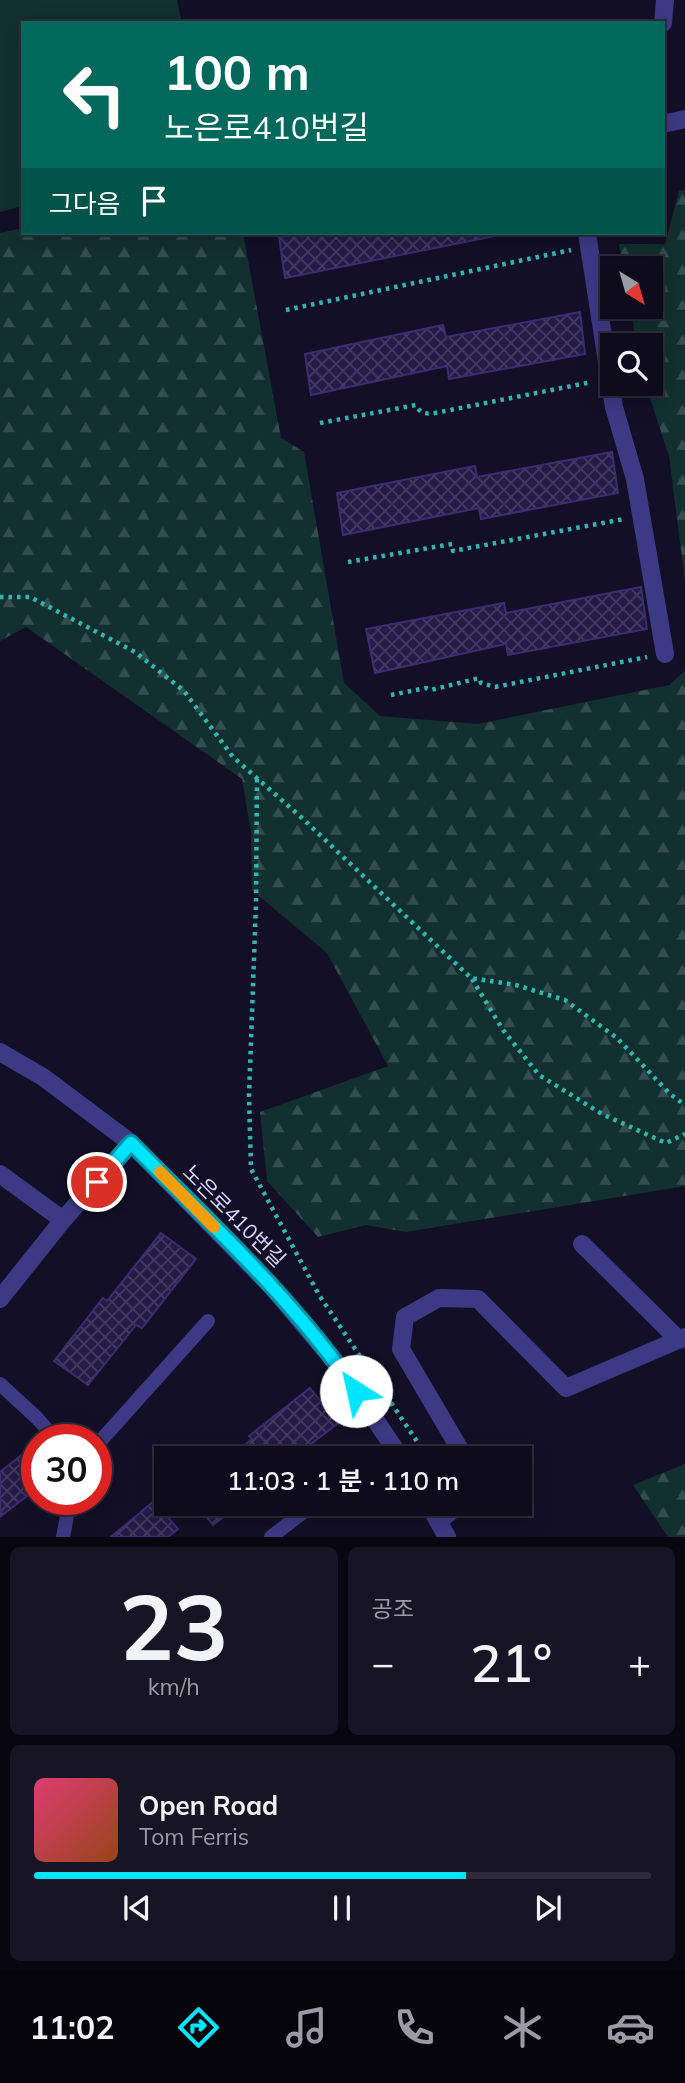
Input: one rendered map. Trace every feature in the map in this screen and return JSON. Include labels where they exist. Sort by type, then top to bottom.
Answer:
[{"type":"street","points":[[663,21],[665,0]]},
{"type":"street","points":[[665,124],[685,119]]},
{"type":"street","points":[[588,239],[603,333]]},
{"type":"street","points":[[612,396],[635,479],[665,654]]},
{"type":"street","name":"노은로410번길","points":[[0,1052],[43,1077],[131,1143],[273,1288],[341,1369],[393,1446]]},
{"type":"street","points":[[0,1299],[63,1220],[131,1143]]},
{"type":"street","points":[[0,1174],[63,1220]]},
{"type":"street","points":[[458,1446],[401,1349],[405,1317],[439,1298],[478,1299],[566,1388],[682,1338],[582,1244]]},
{"type":"street","points":[[435,1516],[447,1537]]},
{"type":"street","points":[[438,1521],[445,1516]]},
{"type":"lane","points":[[112,1428],[208,1321]]},
{"type":"lane","points":[[0,1384],[42,1424]]},
{"type":"lane","points":[[63,1537],[67,1515]]},
{"type":"lane","points":[[271,1537],[298,1516]]},
{"type":"path","points":[[286,310],[588,239]]},
{"type":"path","points":[[320,424],[415,405],[425,414],[435,413],[600,380]]},
{"type":"path","points":[[348,562],[452,544],[453,551],[642,516]]},
{"type":"path","points":[[0,597],[30,597],[135,652],[184,691],[233,757],[302,818],[471,978],[503,1030],[539,1075],[602,1114],[667,1143],[685,1134]]},
{"type":"path","points":[[391,695],[426,688],[431,690],[479,678],[481,683],[495,687],[665,654]]},
{"type":"path","points":[[257,779],[256,903],[248,1096],[251,1169],[319,1295],[420,1446]]},
{"type":"path","points":[[471,978],[516,985],[565,1000],[617,1038],[670,1094],[685,1105]]},
{"type":"green space","points":[[0,0],[177,0],[182,21],[21,21],[21,207],[0,212]]},
{"type":"green space","points":[[685,190],[685,581],[669,456],[649,396],[663,396],[663,333],[635,333],[632,319],[663,319],[663,256],[621,256],[619,244],[665,244],[679,191]]},
{"type":"green space","points":[[21,228],[21,235],[243,235],[281,438],[304,452],[344,683],[380,716],[478,724],[669,685],[685,671],[685,1186],[406,1232],[366,1225],[318,1237],[267,1181],[260,1112],[388,1066],[327,953],[252,890],[251,833],[242,779],[26,627],[0,641],[0,233]]},
{"type":"green space","points":[[685,1464],[685,1537],[668,1537],[633,1485]]},
{"type":"building","points":[[290,235],[500,235],[285,278],[279,237]]},
{"type":"building","points":[[580,312],[585,354],[449,379],[447,366],[311,395],[305,354],[443,325],[446,337]]},
{"type":"building","points":[[612,452],[618,493],[481,519],[479,508],[343,535],[337,493],[475,466],[477,477]]},
{"type":"building","points":[[641,587],[647,629],[508,655],[506,644],[375,673],[366,629],[504,603],[506,613]]},
{"type":"building","points":[[161,1233],[196,1259],[142,1328],[136,1325],[88,1385],[54,1361],[103,1298],[107,1301]]},
{"type":"building","points":[[310,1388],[338,1423],[308,1446],[243,1446],[252,1439],[249,1436]]},
{"type":"building","points":[[21,1456],[21,1501],[0,1517],[0,1472]]},
{"type":"building","points":[[154,1501],[154,1516],[167,1516],[178,1529],[168,1537],[111,1537]]},
{"type":"building","points":[[206,1516],[224,1516],[213,1525]]},
{"type":"slow traffic","points":[[160,1172],[214,1227]]},
{"type":"route","points":[[97,1182],[131,1143],[273,1288],[341,1369],[356,1391]]}]
